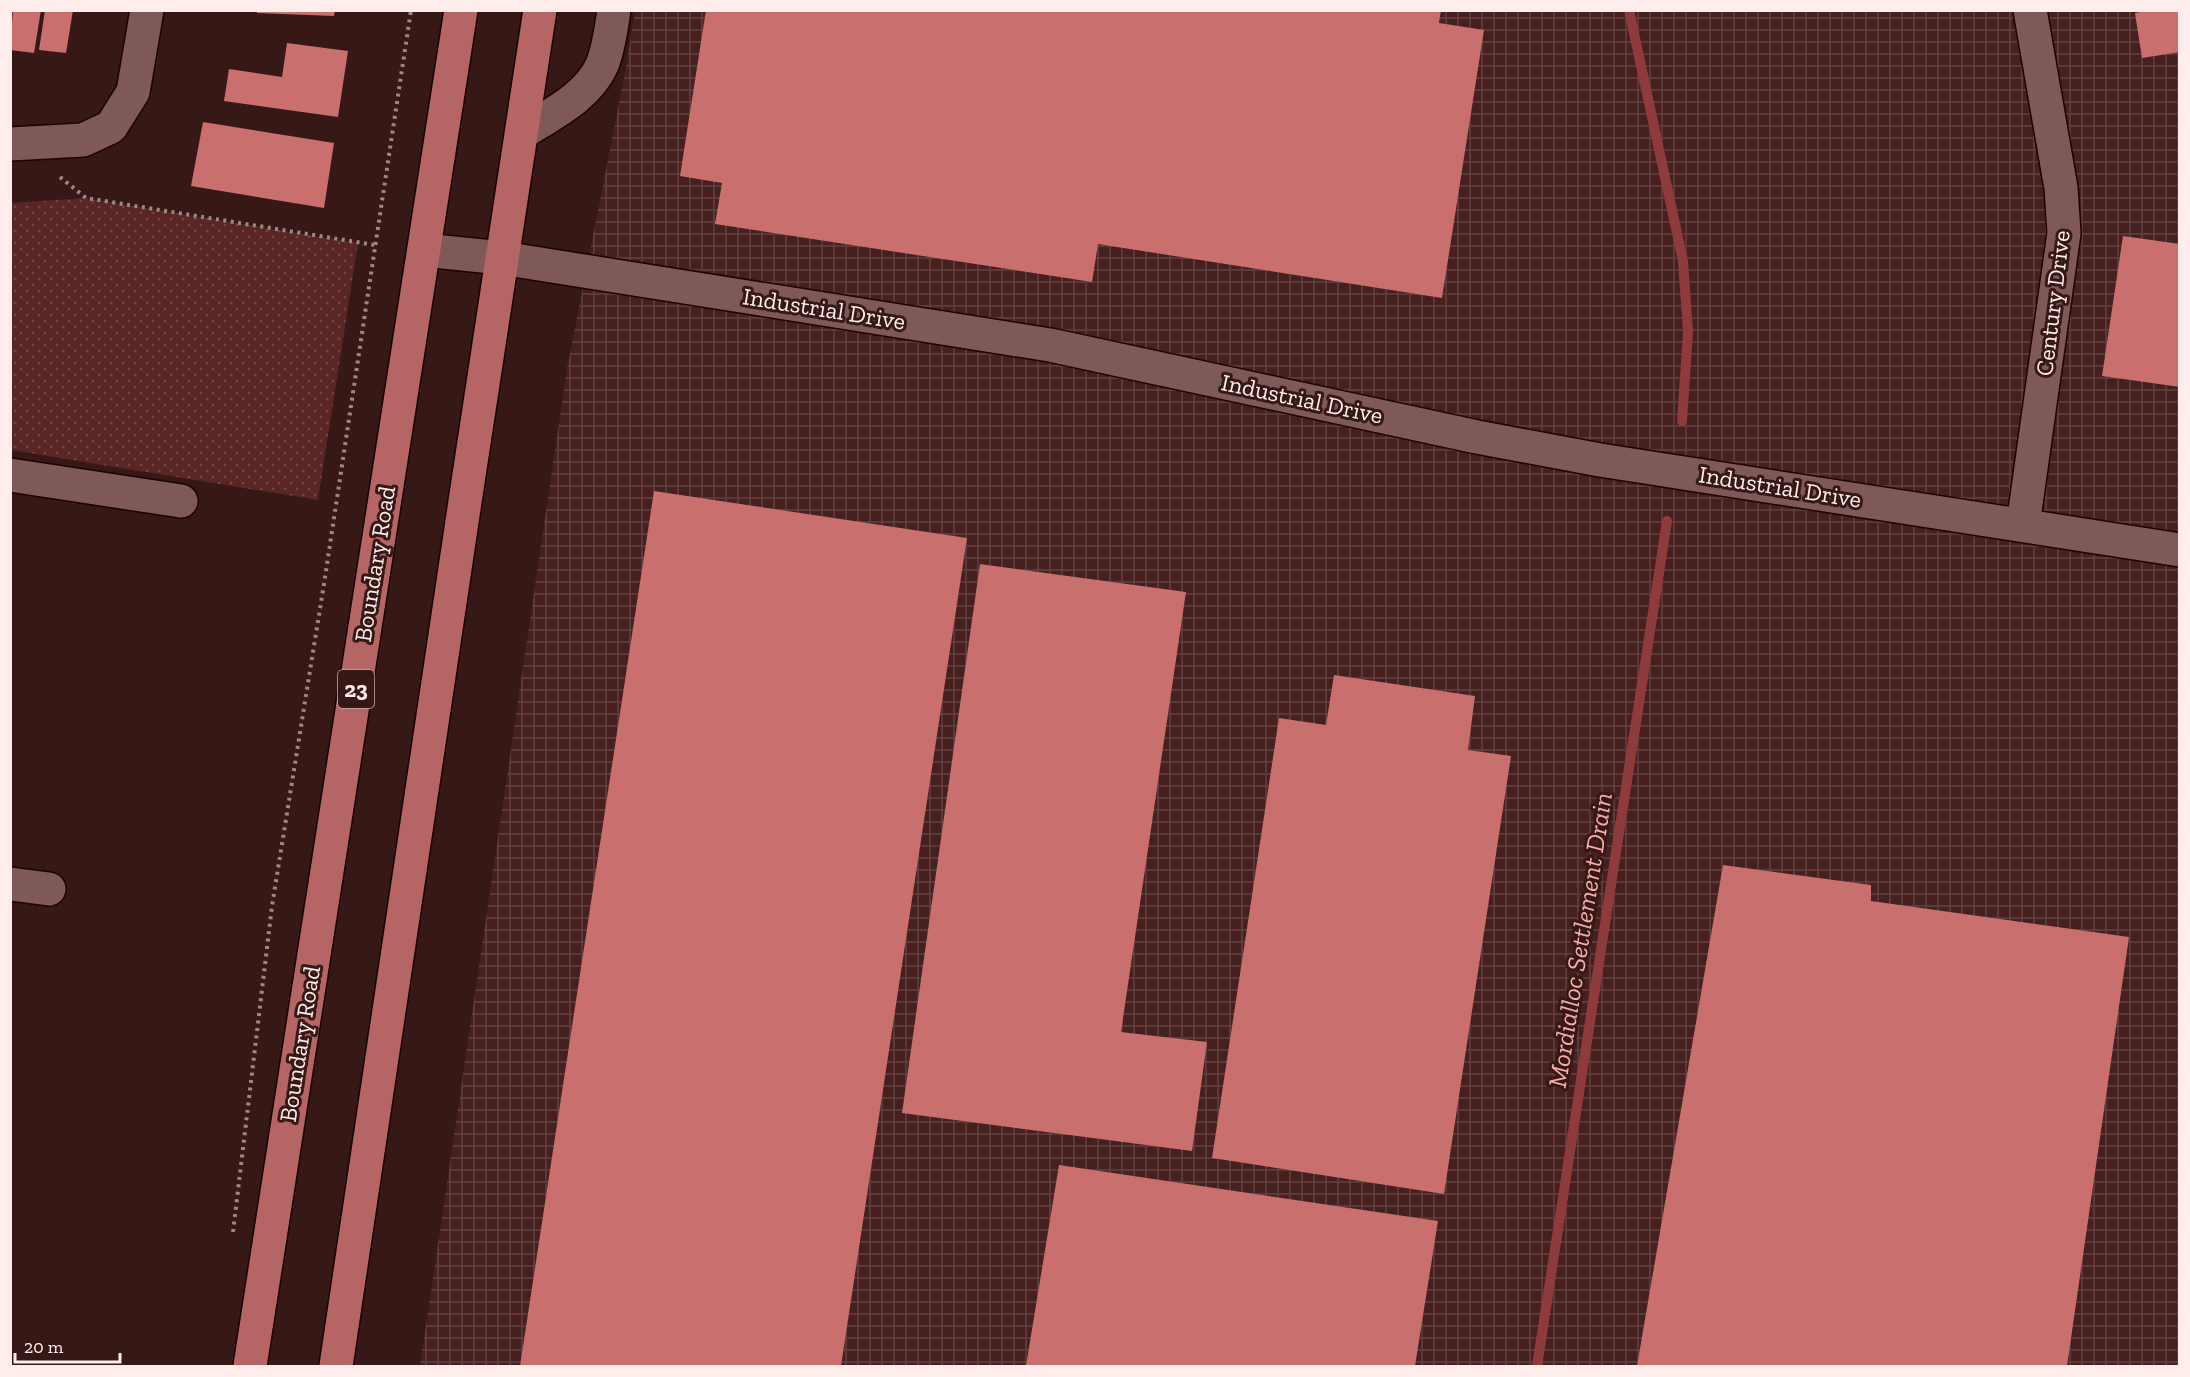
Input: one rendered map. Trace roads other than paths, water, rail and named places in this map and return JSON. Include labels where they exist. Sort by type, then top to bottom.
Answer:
[{"type":"main road","name":"Boundary Road","points":[[250,1366],[461,10]]},
{"type":"main road","points":[[336,1366],[540,10]]},
{"type":"street","points":[[15,144],[83,140],[111,126],[133,92],[147,10]]},
{"type":"street","points":[[522,133],[572,100],[592,82],[602,65],[609,43],[614,10]]},
{"type":"street","name":"Century Drive","points":[[2023,525],[2064,233],[2061,188],[2031,10]]},
{"type":"street","name":"Industrial Drive","points":[[424,250],[502,258],[1050,345],[1477,437],[1600,460],[2180,550]]},
{"type":"street","points":[[10,475],[181,501]]},
{"type":"street","points":[[10,884],[49,890]]},
{"type":"waterway","name":"Mordialloc Settlement Drain","points":[[1629,10],[1683,261],[1688,332],[1682,421]]},
{"type":"waterway","name":"Mordialloc Settlement Drain","points":[[1537,1366],[1667,521]]}]
